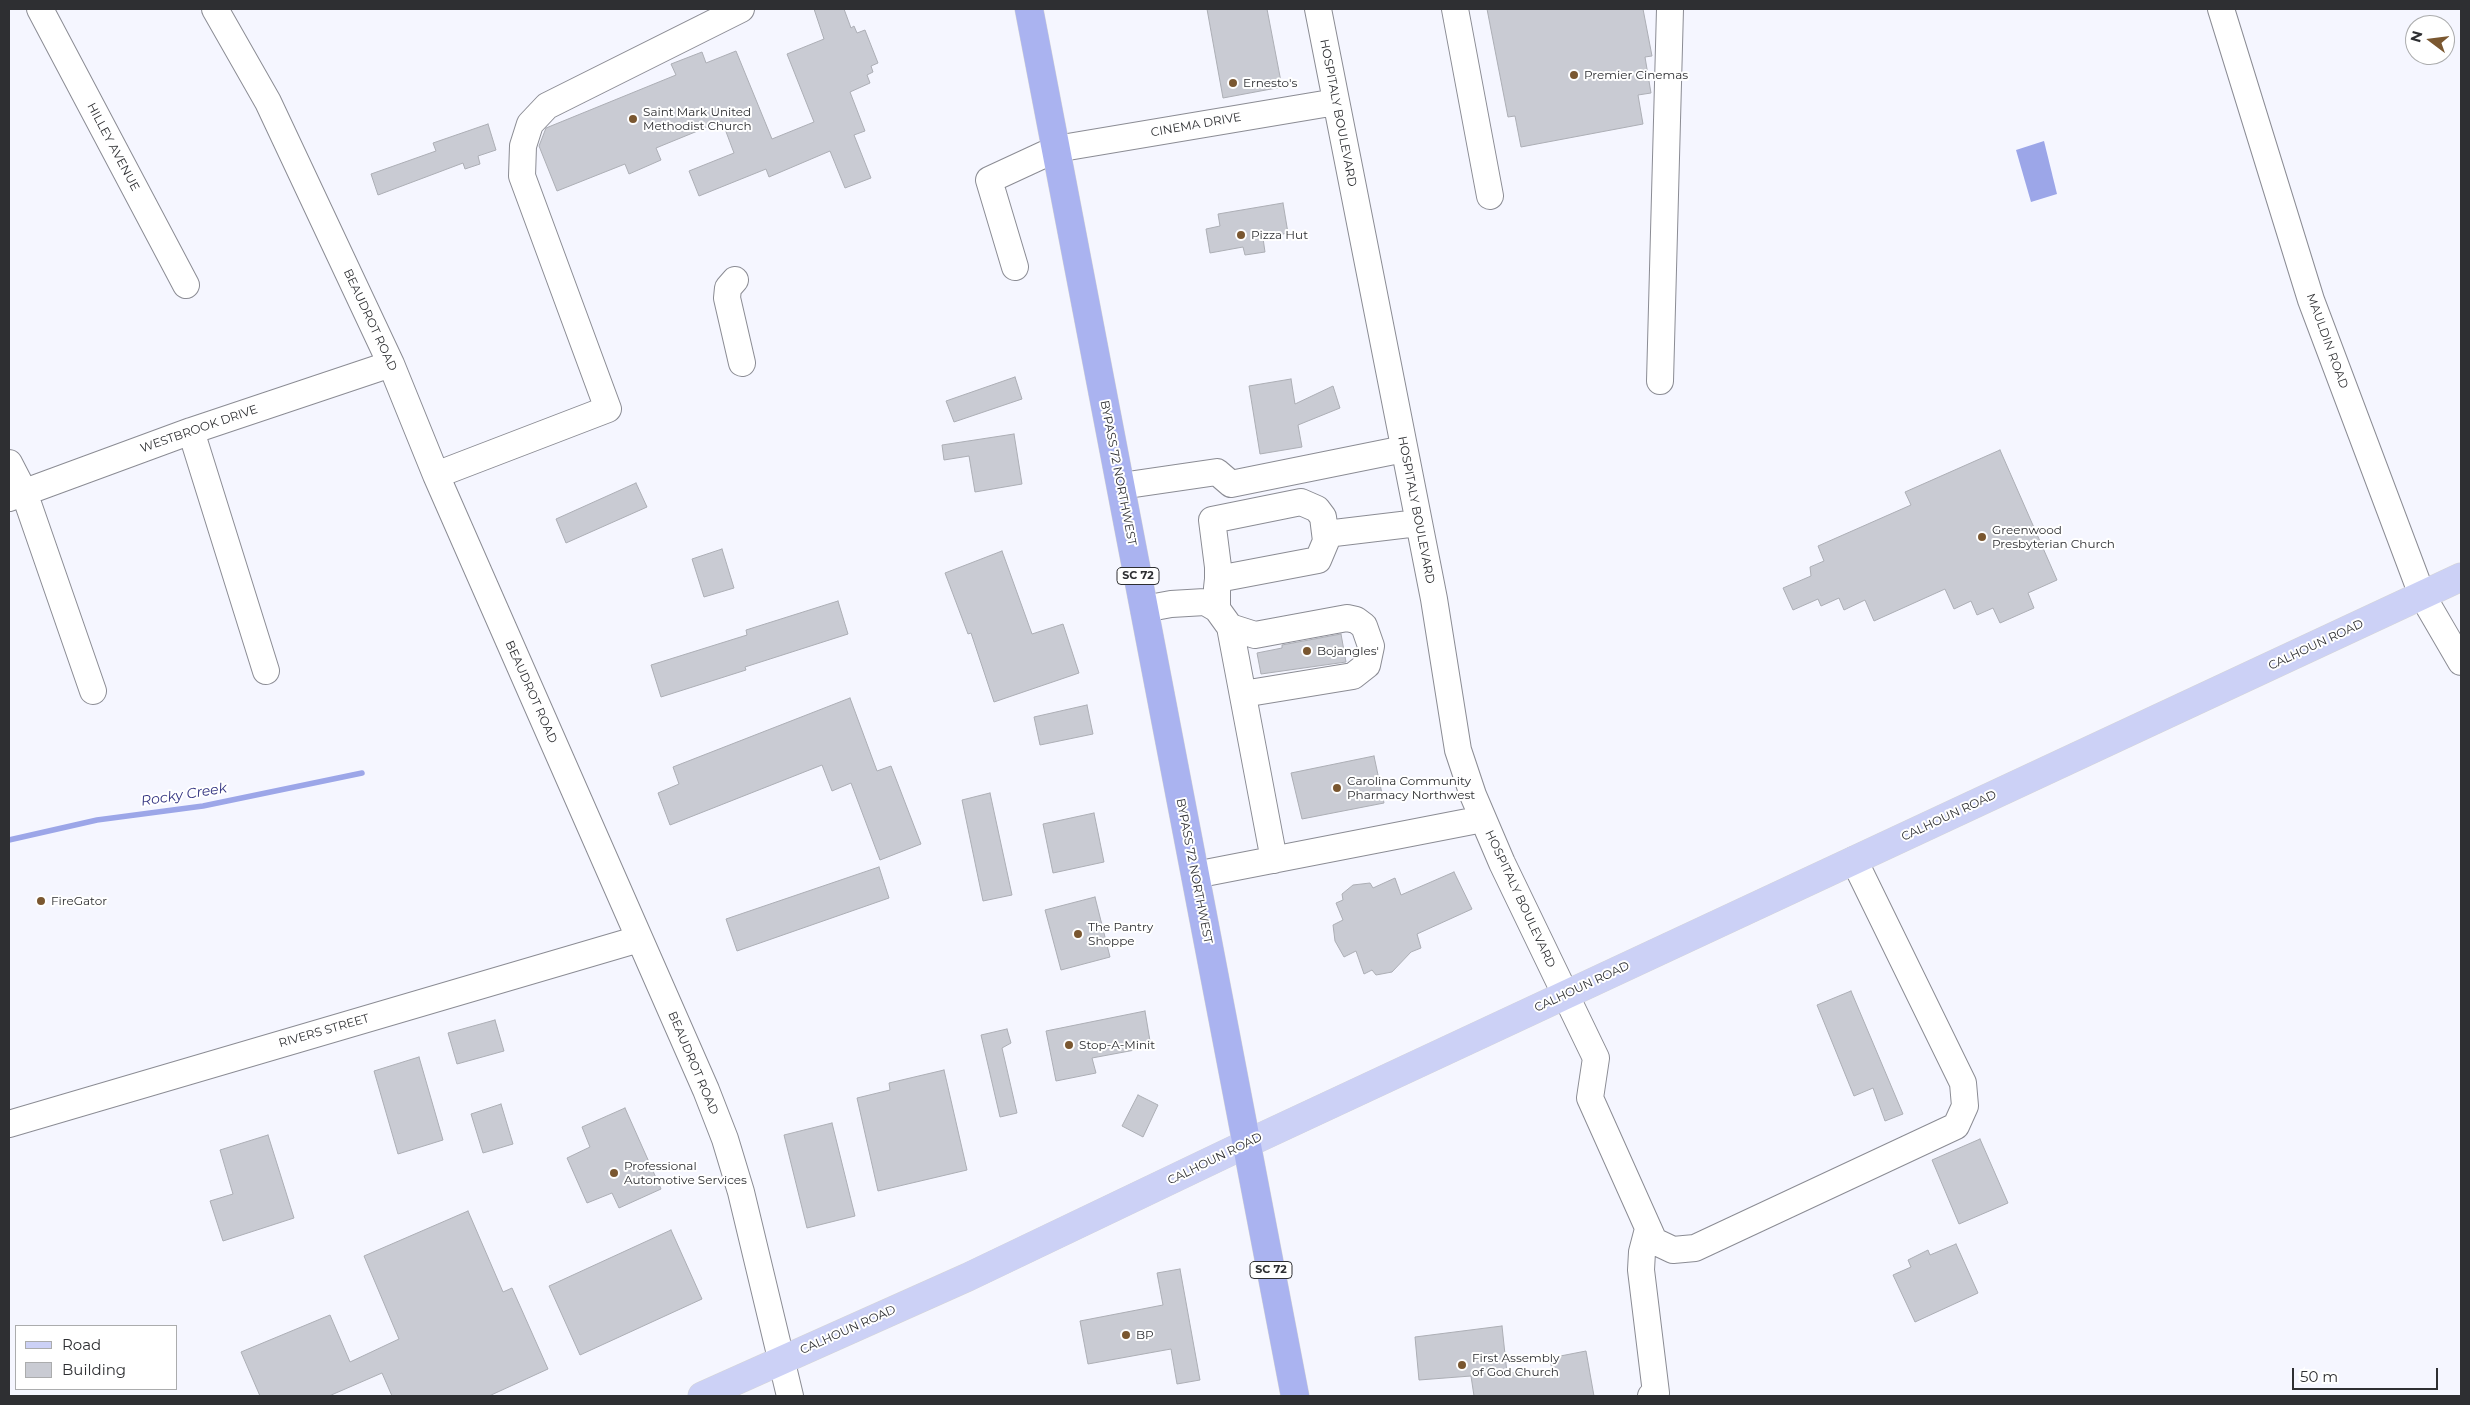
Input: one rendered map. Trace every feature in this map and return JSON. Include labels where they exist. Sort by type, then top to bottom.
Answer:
[{"type":"highway","name":"BYPASS 72 NORTHWEST","points":[[1029,9],[1246,1144]]},
{"type":"highway","name":"SC 72","points":[[1246,1144],[1295,1396]]},
{"type":"main road","name":"CALHOUN ROAD","points":[[702,1396],[968,1277],[1246,1144],[2461,577]]},
{"type":"street","name":"HILLEY AVENUE","points":[[40,9],[186,285]]},
{"type":"street","name":"BEAUDROT ROAD","points":[[215,9],[268,102],[391,364],[436,475],[706,1090],[725,1139],[741,1192],[790,1396]]},
{"type":"street","points":[[436,475],[608,409],[522,176],[522,146],[530,124],[547,106],[741,9]]},
{"type":"street","name":"HOSPITALY BOULEVARD","points":[[1318,9],[1445,660],[1458,750],[1483,819],[1502,863],[1596,1058],[1590,1098],[1648,1229]]},
{"type":"street","points":[[1455,9],[1490,196]]},
{"type":"street","points":[[1660,381],[1670,9]]},
{"type":"street","name":"MAULDIN ROAD","points":[[2221,9],[2311,300],[2422,595],[2461,662]]},
{"type":"street","name":"CINEMA DRIVE","points":[[1015,267],[989,180],[1056,149],[1336,102]]},
{"type":"street","points":[[735,280],[728,288],[727,293],[735,338],[742,362]]},
{"type":"street","name":"WESTBROOK DRIVE","points":[[16,495],[191,431],[391,364]]},
{"type":"street","points":[[191,431],[266,671]]},
{"type":"street","points":[[1121,486],[1217,472],[1231,484],[1404,449]]},
{"type":"street","points":[[9,463],[16,495],[93,690]]},
{"type":"street","points":[[1218,579],[1318,560],[1324,550],[1326,534],[1323,517],[1317,509],[1301,502],[1212,520],[1218,579],[1224,618],[1243,694],[1274,860]]},
{"type":"street","points":[[1326,534],[1418,523]]},
{"type":"street","points":[[1144,609],[1205,602],[1224,618],[1255,635],[1346,618],[1356,620],[1364,626],[1371,646],[1367,665],[1353,676],[1243,694]]},
{"type":"street","points":[[1195,875],[1483,819]]},
{"type":"street","points":[[1648,1229],[1654,1241],[1674,1250],[1695,1248],[1956,1126],[1965,1106],[1962,1083],[1854,860]]},
{"type":"street","name":"RIVERS STREET","points":[[9,1124],[639,939]]},
{"type":"street","points":[[1648,1229],[1642,1252],[1641,1270],[1656,1393],[1651,1396]]},
{"type":"water","points":[[2044,141],[2057,194],[2031,202],[2016,150]]},
{"type":"building","name":"Saint Mark United Methodist Church","points":[[814,9],[844,9],[851,28],[854,26],[857,33],[865,30],[878,63],[871,66],[873,72],[867,75],[870,83],[850,92],[865,131],[854,135],[871,178],[845,188],[830,151],[769,177],[766,169],[699,196],[689,171],[734,153],[722,121],[656,148],[661,160],[629,174],[625,164],[557,191],[539,146],[546,128],[676,75],[671,64],[702,52],[706,63],[736,51],[772,139],[814,122],[787,54],[824,39]]},
{"type":"building","points":[[1207,9],[1267,9],[1282,87],[1223,98]]},
{"type":"building","name":"Premier Cinemas","points":[[1487,9],[1643,9],[1652,56],[1645,57],[1651,93],[1638,95],[1643,124],[1521,147],[1515,116],[1508,117]]},
{"type":"building","points":[[488,124],[496,150],[478,156],[480,164],[465,169],[463,163],[378,195],[371,174],[436,151],[433,143]]},
{"type":"building","name":"Pizza Hut","points":[[1283,203],[1288,233],[1263,238],[1265,252],[1245,255],[1243,247],[1210,253],[1206,229],[1220,226],[1218,214]]},
{"type":"building","points":[[1015,377],[1022,399],[954,422],[946,401]]},
{"type":"building","points":[[1291,379],[1295,404],[1333,386],[1340,408],[1298,425],[1302,447],[1260,454],[1249,386]]},
{"type":"building","points":[[1014,434],[1022,484],[975,492],[969,456],[944,460],[942,445]]},
{"type":"building","name":"Greenwood Presbyterian Church","points":[[2000,450],[2057,580],[2028,593],[2034,608],[2000,623],[1993,608],[1977,615],[1971,601],[1954,609],[1945,589],[1874,621],[1865,600],[1844,610],[1839,598],[1821,606],[1818,599],[1793,610],[1783,588],[1811,576],[1810,567],[1824,561],[1818,546],[1911,505],[1905,492]]},
{"type":"building","points":[[636,483],[647,507],[566,543],[556,519]]},
{"type":"building","points":[[722,549],[734,588],[704,597],[692,559]]},
{"type":"building","points":[[1002,551],[1032,634],[1063,624],[1079,673],[994,702],[971,633],[968,634],[945,573]]},
{"type":"building","points":[[838,601],[848,634],[745,667],[746,670],[661,697],[651,665],[747,635],[746,630]]},
{"type":"building","name":"Bojangles'","points":[[1341,634],[1346,662],[1261,674],[1257,653],[1282,648],[1282,645]]},
{"type":"building","points":[[850,698],[877,771],[891,766],[921,844],[880,860],[851,783],[832,791],[822,765],[670,825],[658,793],[679,784],[673,767]]},
{"type":"building","points":[[1087,705],[1093,734],[1040,745],[1034,717]]},
{"type":"building","name":"Carolina Community Pharmacy Northwest","points":[[1374,756],[1384,803],[1302,819],[1291,773]]},
{"type":"building","points":[[990,793],[1012,895],[983,901],[962,800]]},
{"type":"building","points":[[1094,813],[1104,862],[1053,873],[1043,824]]},
{"type":"building","points":[[879,867],[889,898],[737,951],[726,919]]},
{"type":"building","points":[[1454,872],[1472,909],[1417,934],[1421,948],[1411,952],[1392,972],[1376,975],[1372,970],[1364,974],[1356,951],[1344,957],[1335,941],[1333,925],[1343,920],[1336,903],[1343,900],[1342,894],[1353,885],[1370,883],[1373,888],[1395,878],[1401,895]]},
{"type":"building","name":"The Pantry Shoppe","points":[[1095,897],[1110,957],[1061,970],[1045,910]]},
{"type":"building","points":[[1851,991],[1903,1114],[1885,1121],[1873,1088],[1854,1096],[1817,1005]]},
{"type":"building","points":[[1145,1011],[1151,1047],[1092,1058],[1096,1073],[1056,1081],[1046,1031]]},
{"type":"building","points":[[495,1020],[504,1051],[457,1064],[448,1033]]},
{"type":"building","points":[[1007,1029],[1011,1043],[1002,1048],[1017,1113],[1000,1117],[981,1035]]},
{"type":"building","points":[[419,1057],[443,1140],[398,1154],[374,1071]]},
{"type":"building","points":[[944,1070],[967,1170],[878,1191],[857,1098],[890,1090],[889,1083]]},
{"type":"building","points":[[1138,1095],[1158,1105],[1143,1137],[1122,1126]]},
{"type":"building","points":[[501,1104],[513,1144],[483,1153],[471,1114]]},
{"type":"building","name":"Professional Automotive Services","points":[[625,1108],[661,1189],[619,1208],[612,1193],[587,1203],[567,1158],[590,1147],[582,1127]]},
{"type":"building","points":[[832,1123],[855,1216],[807,1228],[784,1135]]},
{"type":"building","points":[[268,1135],[294,1218],[223,1241],[210,1201],[233,1194],[220,1150]]},
{"type":"building","points":[[1980,1139],[2008,1203],[1959,1224],[1932,1160]]},
{"type":"building","points":[[468,1211],[503,1292],[512,1288],[548,1369],[489,1396],[392,1396],[382,1373],[329,1396],[260,1396],[241,1352],[330,1315],[350,1362],[399,1339],[364,1256]]},
{"type":"building","points":[[671,1230],[702,1299],[580,1355],[549,1286]]},
{"type":"building","points":[[1956,1244],[1978,1293],[1915,1322],[1893,1275],[1911,1267],[1908,1260],[1928,1250],[1930,1255]]},
{"type":"building","points":[[1180,1269],[1200,1380],[1177,1384],[1171,1349],[1088,1364],[1080,1321],[1163,1305],[1157,1273]]},
{"type":"building","name":"First Assembly of God Church","points":[[1502,1326],[1507,1373],[1552,1371],[1550,1358],[1586,1351],[1594,1396],[1474,1396],[1471,1376],[1419,1380],[1415,1337]]},
{"type":"waterway","name":"Rocky Creek","points":[[9,840],[97,820],[203,806],[362,773]]},
{"type":"place","name":"Premier Cinemas","points":[[1574,75]]},
{"type":"place","name":"Ernesto's","points":[[1233,83]]},
{"type":"place","name":"Saint Mark United Methodist Church","points":[[633,119]]},
{"type":"place","name":"Pizza Hut","points":[[1241,235]]},
{"type":"place","name":"Greenwood Presbyterian Church","points":[[1982,537]]},
{"type":"place","name":"Bojangles'","points":[[1307,651]]},
{"type":"place","name":"Carolina Community Pharmacy Northwest","points":[[1337,788]]},
{"type":"place","name":"FireGator","points":[[41,901]]},
{"type":"place","name":"The Pantry Shoppe","points":[[1078,934]]},
{"type":"place","name":"Stop-A-Minit","points":[[1069,1045]]},
{"type":"place","name":"Professional Automotive Services","points":[[614,1173]]},
{"type":"place","name":"BP","points":[[1126,1335]]},
{"type":"place","name":"First Assembly of God Church","points":[[1462,1365]]}]
